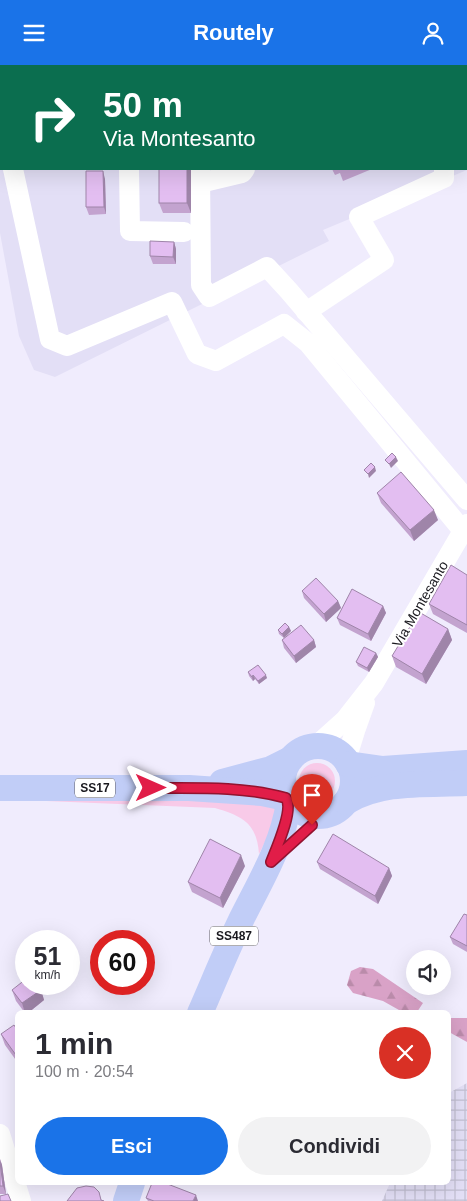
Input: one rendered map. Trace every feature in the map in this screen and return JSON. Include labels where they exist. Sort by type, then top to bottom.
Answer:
[{"type":"main road","name":"SS17","points":[[189,788],[235,780],[271,769],[289,760],[296,753],[316,746]]},
{"type":"main road","points":[[316,746],[333,749],[347,762],[352,773],[351,793],[336,809]]},
{"type":"main road","points":[[288,800],[283,789],[282,779],[284,769],[289,760]]},
{"type":"main road","points":[[347,762],[383,769],[467,763]]},
{"type":"main road","name":"SS17","points":[[0,788],[189,788],[262,793],[288,800],[301,813],[318,817],[336,809],[358,795],[380,789],[409,785],[467,783]]},
{"type":"main road","name":"SS487","points":[[201,1010],[238,927],[271,862],[281,836],[288,800]]},
{"type":"main road","name":"SS487","points":[[271,862],[312,825],[336,809]]},
{"type":"main road","points":[[126,1201],[131,1185]]},
{"type":"street","points":[[13,170],[50,339],[67,346],[172,302],[197,354],[216,361],[284,324],[308,343],[465,527]]},
{"type":"street","points":[[129,170],[130,231],[184,231]]},
{"type":"street","points":[[244,170],[242,173],[200,176],[201,285],[209,297],[267,267],[467,500]]},
{"type":"street","points":[[306,312],[384,260],[359,217],[444,178],[444,170]]},
{"type":"street","name":"Via Montesanto","points":[[316,746],[345,720],[374,683],[465,527]]},
{"type":"street","name":"Via Montesanto","points":[[347,762],[355,731],[374,683]]},
{"type":"street","points":[[0,1134],[15,1182]]},
{"type":"street","points":[[16,1185],[21,1201]]},
{"type":"shaded area","points":[[0,170],[467,170],[323,230],[329,241],[55,377],[34,370],[19,336],[0,233]]},
{"type":"shaded area","points":[[317,763],[324,764],[330,768],[334,774],[334,788],[330,794],[324,798],[317,799],[310,798],[304,794],[300,788],[299,781],[300,774],[304,768],[310,764]]},
{"type":"shaded area","points":[[22,800],[264,801],[274,805],[278,816],[259,854],[255,835],[246,822],[233,814],[215,808]]},
{"type":"shaded area","points":[[467,1083],[467,1201],[382,1201],[389,1185],[451,1185],[451,1092]]},
{"type":"green space","points":[[360,967],[373,969],[406,991],[406,995],[411,995],[423,1003],[418,1010],[399,1010],[383,1001],[353,993],[347,985],[351,971]]},
{"type":"green space","points":[[451,1018],[467,1018],[467,1042],[451,1033]]},
{"type":"building","points":[[159,170],[187,170],[187,203],[159,203]]},
{"type":"building","points":[[86,171],[103,171],[104,207],[86,207]]},
{"type":"building","points":[[150,241],[174,242],[173,257],[150,256]]},
{"type":"building","points":[[392,453],[396,457],[389,464],[385,460]]},
{"type":"building","points":[[371,463],[375,467],[368,474],[364,470]]},
{"type":"building","points":[[401,472],[434,510],[410,530],[377,493]]},
{"type":"building","points":[[451,565],[467,575],[467,625],[429,604]]},
{"type":"building","points":[[316,578],[338,601],[324,614],[302,591]]},
{"type":"building","points":[[352,589],[383,606],[368,634],[337,618]]},
{"type":"building","points":[[419,612],[448,629],[422,674],[392,656]]},
{"type":"building","points":[[285,623],[289,627],[282,634],[278,630]]},
{"type":"building","points":[[301,625],[314,640],[294,656],[282,640]]},
{"type":"building","points":[[364,647],[376,653],[367,668],[356,662]]},
{"type":"building","points":[[258,665],[266,675],[258,681],[248,672]]},
{"type":"building","points":[[333,834],[389,868],[375,896],[317,862]]},
{"type":"building","points":[[210,839],[241,855],[220,898],[188,882]]},
{"type":"building","points":[[464,914],[467,915],[467,946],[450,937]]},
{"type":"building","points":[[16,995],[34,995],[22,1003]]},
{"type":"building","points":[[14,1025],[15,1054],[1,1034]]},
{"type":"building","points":[[0,1162],[3,1186],[0,1186]]},
{"type":"building","points":[[151,1185],[170,1185],[196,1195],[193,1201],[154,1201],[146,1198]]},
{"type":"building","points":[[94,1187],[99,1192],[101,1200],[104,1201],[67,1201],[77,1188]]},
{"type":"building","points":[[8,1194],[11,1201],[0,1201],[0,1196]]},
{"type":"route","points":[[151,788],[241,791],[286,798],[289,802],[287,816],[271,862],[312,825]]}]
